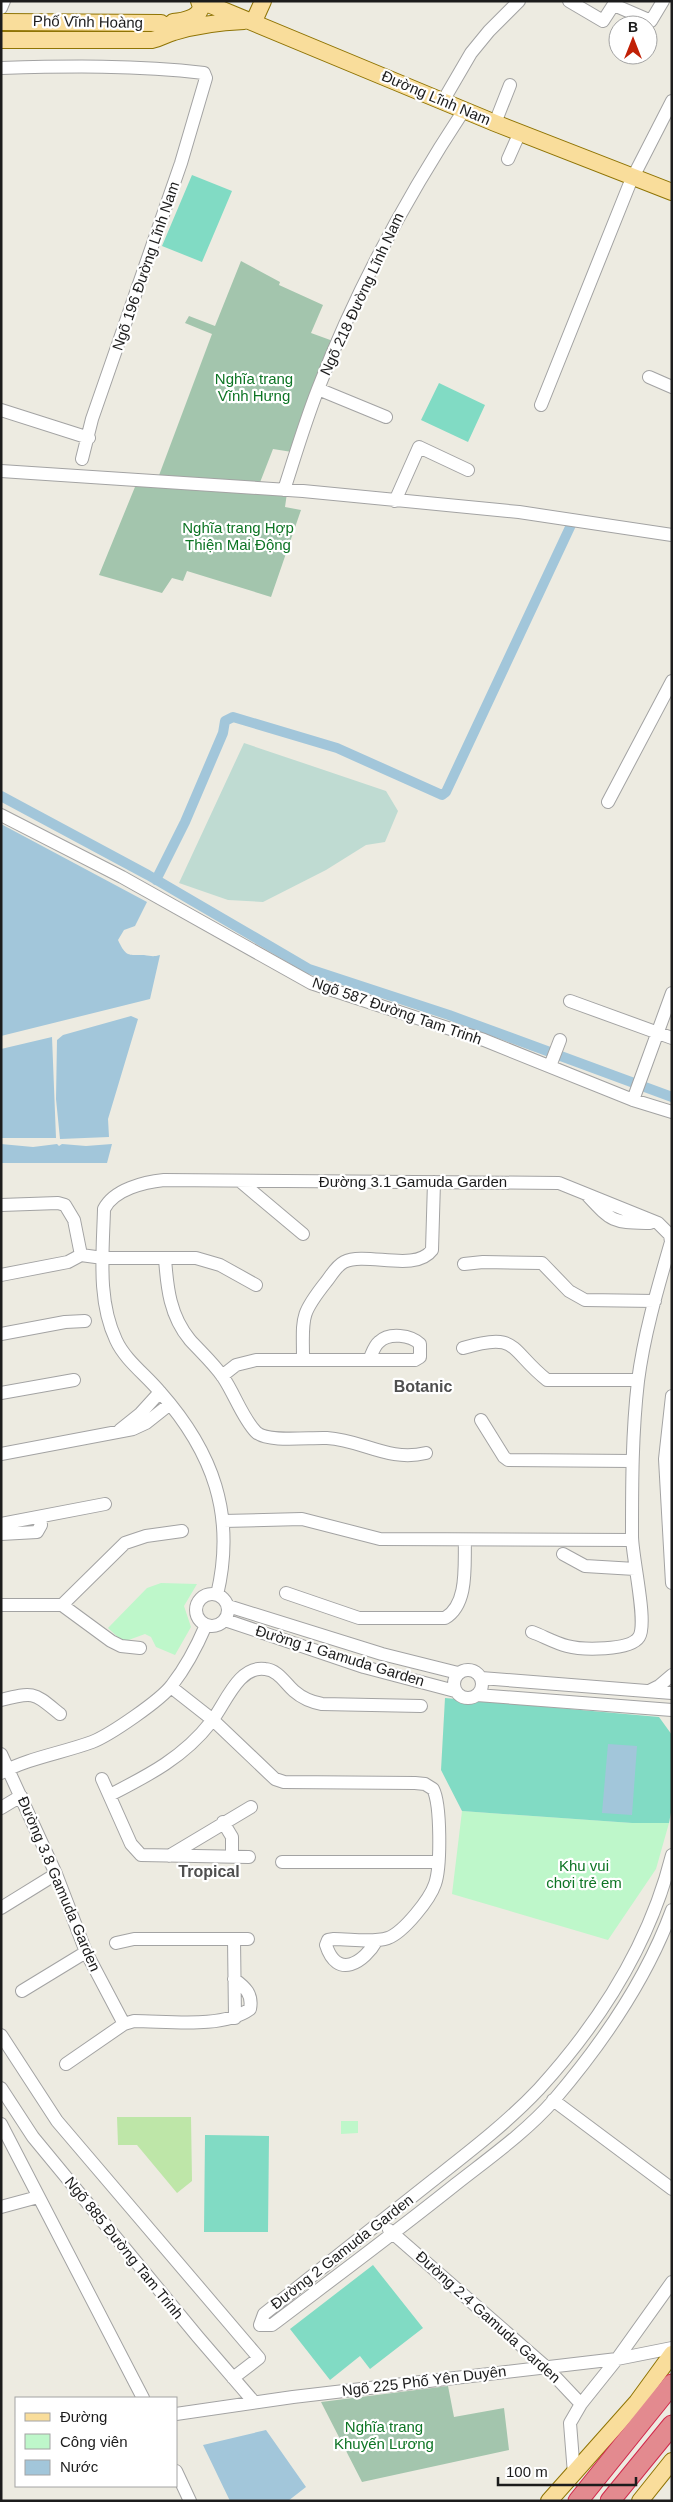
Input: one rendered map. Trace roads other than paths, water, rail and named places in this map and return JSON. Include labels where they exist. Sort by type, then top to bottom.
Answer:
[{"type":"highway","points":[[578,2501],[672,2384]]},
{"type":"highway","points":[[610,2501],[672,2425]]},
{"type":"main road","points":[[166,28],[184,21],[200,11],[200,1]]},
{"type":"main road","name":"Đường Lĩnh Nam","points":[[200,1],[254,21],[494,123],[672,192]]},
{"type":"main road","points":[[254,21],[263,1]]},
{"type":"main road","name":"Phố Vĩnh Hoàng","points":[[1,22],[166,28],[254,21]]},
{"type":"main road","name":"Phố Vĩnh Hoàng","points":[[1,40],[152,40],[163,38],[166,28]]},
{"type":"main road","points":[[549,2501],[638,2402],[672,2354]]},
{"type":"main road","points":[[640,2501],[669,2470]]},
{"type":"street","points":[[1,8],[4,1]]},
{"type":"street","points":[[444,101],[471,53],[489,31],[519,1]]},
{"type":"street","points":[[569,1],[602,21],[615,3],[651,21],[663,1]]},
{"type":"street","name":"Ngõ 196 Đường Lĩnh Nam","points":[[1,68],[166,69],[204,73],[206,78],[181,163],[92,419],[82,459]]},
{"type":"street","points":[[494,123],[510,85]]},
{"type":"street","points":[[541,405],[633,177],[672,101]]},
{"type":"street","name":"Ngõ 218 Đường Lĩnh Nam","points":[[284,490],[318,389],[389,234],[464,110]]},
{"type":"street","points":[[508,159],[520,132]]},
{"type":"street","points":[[649,377],[672,387]]},
{"type":"street","points":[[318,389],[386,417]]},
{"type":"street","points":[[1,410],[88,438]]},
{"type":"street","points":[[394,501],[419,447],[468,470]]},
{"type":"street","points":[[1,471],[284,490],[519,512],[672,535]]},
{"type":"street","points":[[608,802],[672,681]]},
{"type":"street","name":"Ngõ 587 Đường Tam Trinh","points":[[1,815],[122,877],[310,983],[551,1063],[637,1089],[672,1112]]},
{"type":"street","points":[[637,1089],[672,993]]},
{"type":"street","points":[[570,1001],[672,1038]]},
{"type":"street","points":[[551,1063],[559,1043]]},
{"type":"street","name":"Đường 3.1 Gamuda Garden","points":[[216,1594],[221,1575],[223,1521],[210,1468],[187,1425],[116,1341],[103,1292],[104,1209],[107,1202],[148,1182],[559,1183],[658,1223],[670,1235],[671,1242],[655,1301],[638,1380],[632,1461],[632,1540],[642,1620],[640,1636],[635,1641],[616,1648],[572,1647],[532,1632]]},
{"type":"street","points":[[241,1182],[303,1234]]},
{"type":"street","points":[[303,1360],[303,1319],[305,1309],[340,1265],[354,1260],[415,1260],[428,1255],[432,1250],[434,1182]]},
{"type":"street","points":[[2,1206],[58,1203],[66,1205],[74,1220],[81,1255]]},
{"type":"street","points":[[1,1275],[68,1262],[81,1255],[103,1258],[166,1258],[208,1260],[256,1285]]},
{"type":"street","points":[[166,1258],[167,1287],[178,1322],[188,1338],[222,1376],[256,1432],[269,1438],[342,1440],[390,1455],[426,1453]]},
{"type":"street","points":[[464,1264],[483,1262],[542,1264],[569,1291],[585,1300],[655,1301]]},
{"type":"street","points":[[1,1334],[66,1322],[85,1321]]},
{"type":"street","points":[[463,1348],[485,1342],[503,1342],[512,1346],[547,1380],[638,1380]]},
{"type":"street","points":[[222,1376],[236,1365],[256,1360],[369,1360]]},
{"type":"street","points":[[1,1393],[74,1380]]},
{"type":"street","points":[[120,1430],[140,1414],[160,1392]]},
{"type":"street","points":[[672,1396],[665,1479],[672,1583]]},
{"type":"street","points":[[1,1454],[133,1429],[146,1423],[170,1404]]},
{"type":"street","points":[[481,1420],[504,1457],[508,1460],[632,1461]]},
{"type":"street","points":[[1,1524],[105,1504]]},
{"type":"street","points":[[1,1534],[37,1532],[41,1525],[40,1517]]},
{"type":"street","points":[[223,1521],[302,1519],[380,1539],[632,1540]]},
{"type":"street","points":[[62,1605],[125,1544],[146,1536],[182,1531]]},
{"type":"street","points":[[286,1593],[359,1618],[445,1618],[458,1606],[465,1540]]},
{"type":"street","points":[[563,1554],[585,1566],[635,1569]]},
{"type":"street","points":[[216,1594],[226,1601],[228,1606],[225,1620],[212,1626],[206,1624],[198,1616],[197,1605],[205,1596],[216,1594]]},
{"type":"street","points":[[1,1605],[62,1605],[111,1641],[121,1646],[140,1648]]},
{"type":"street","name":"Đường 1 Gamuda Garden","points":[[228,1606],[382,1654],[458,1673]]},
{"type":"street","name":"Đường 1 Gamuda Garden","points":[[225,1620],[378,1670],[455,1691]]},
{"type":"street","points":[[5,1771],[93,1741],[112,1732],[171,1686],[200,1640],[206,1624]]},
{"type":"street","points":[[378,1670],[382,1654]]},
{"type":"street","points":[[110,1794],[159,1770],[192,1744],[212,1720],[237,1682],[256,1668],[275,1672],[294,1691],[311,1702],[322,1704],[421,1706]]},
{"type":"street","points":[[672,1693],[481,1678],[471,1669],[458,1673],[454,1678],[455,1691],[466,1698],[477,1695],[672,1710]]},
{"type":"street","points":[[649,1691],[659,1686],[672,1675]]},
{"type":"street","points":[[477,1695],[481,1690],[481,1678]]},
{"type":"street","points":[[171,1686],[212,1720],[275,1780],[284,1782],[415,1783],[425,1784],[433,1789],[438,1797],[439,1808],[436,1883],[426,1900],[403,1928],[389,1938],[377,1940]]},
{"type":"street","points":[[1,1700],[28,1694],[36,1695],[60,1714]]},
{"type":"street","points":[[658,1708],[672,1716]]},
{"type":"street","name":"Đường 3.8 Gamuda Garden","points":[[1,1754],[5,1771],[21,1796],[56,1874],[86,1952],[124,2024]]},
{"type":"street","points":[[102,1779],[136,1850],[141,1855],[249,1857]]},
{"type":"street","points":[[1,1808],[21,1796]]},
{"type":"street","points":[[169,1856],[251,1806]]},
{"type":"street","points":[[223,1822],[232,1837],[232,1857]]},
{"type":"street","name":"Đường 2 Gamuda Garden","points":[[672,1854],[647,1931],[624,1975],[581,2037],[539,2089],[491,2134],[264,2314],[260,2325],[272,2325],[393,2234],[503,2147],[553,2100],[667,1942],[672,1910]]},
{"type":"street","points":[[282,1862],[438,1862]]},
{"type":"street","points":[[1,1908],[56,1874]]},
{"type":"street","points":[[647,1931],[667,1942]]},
{"type":"street","points":[[116,1943],[134,1939],[248,1939]]},
{"type":"street","points":[[66,2064],[124,2024],[134,2021],[215,2021],[235,2018],[250,2009],[250,1994],[234,1978],[234,1939]]},
{"type":"street","points":[[22,1991],[86,1952]]},
{"type":"street","name":"Ngõ 885 Đường Tam Trinh","points":[[1,2035],[57,2121],[259,2358],[233,2378]]},
{"type":"street","name":"Ngõ 885 Đường Tam Trinh","points":[[1,2088],[33,2137],[254,2402]]},
{"type":"street","points":[[553,2100],[672,2189]]},
{"type":"street","points":[[1,2124],[142,2397]]},
{"type":"street","points":[[491,2134],[503,2147]]},
{"type":"street","points":[[1,2207],[38,2197]]},
{"type":"street","name":"Đường 2.4 Gamuda Garden","points":[[381,2221],[393,2234],[421,2256],[546,2366],[581,2404]]},
{"type":"street","points":[[574,2474],[570,2423],[581,2404],[617,2359],[672,2282]]},
{"type":"street","points":[[244,2339],[260,2325]]},
{"type":"street","name":"Ngõ 225 Phố Yên Duyên","points":[[178,2414],[254,2402],[617,2359],[672,2348]]},
{"type":"street","points":[[178,2475],[190,2501]]},
{"type":"water","points":[[1,824],[147,902],[135,926],[124,930],[118,940],[123,950],[128,954],[160,955],[150,999],[1,1036]]},
{"type":"water","points":[[131,1016],[138,1019],[108,1119],[109,1137],[60,1139],[56,1099],[57,1040],[63,1035]]},
{"type":"water","points":[[52,1037],[56,1138],[1,1138],[1,1049]]},
{"type":"water","points":[[1,1144],[33,1147],[57,1144],[59,1146],[62,1144],[86,1146],[112,1144],[107,1163],[1,1163]]},
{"type":"water","points":[[608,1744],[637,1746],[632,1815],[602,1813]]},
{"type":"water","points":[[266,2430],[306,2487],[288,2501],[230,2501],[203,2445]]},
{"type":"waterway","points":[[156,880],[185,822],[223,733],[225,721],[233,717],[337,748],[442,795],[446,792],[571,525]]},
{"type":"waterway","points":[[1,796],[148,875],[309,969],[449,1015],[672,1097]]},
{"type":"district","name":"Botanic","points":[[423,1386]]},
{"type":"district","name":"Tropical","points":[[209,1871]]},
{"type":"park label","name":"Nghĩa trang Vĩnh Hưng","points":[[254,388]]},
{"type":"park label","name":"Nghĩa trang Hợp Thiện Mai Động","points":[[238,536]]},
{"type":"park label","name":"Khu vui chơi trẻ em","points":[[584,1874]]},
{"type":"park label","name":"Nghĩa trang Khuyến Lương","points":[[384,2436]]}]
